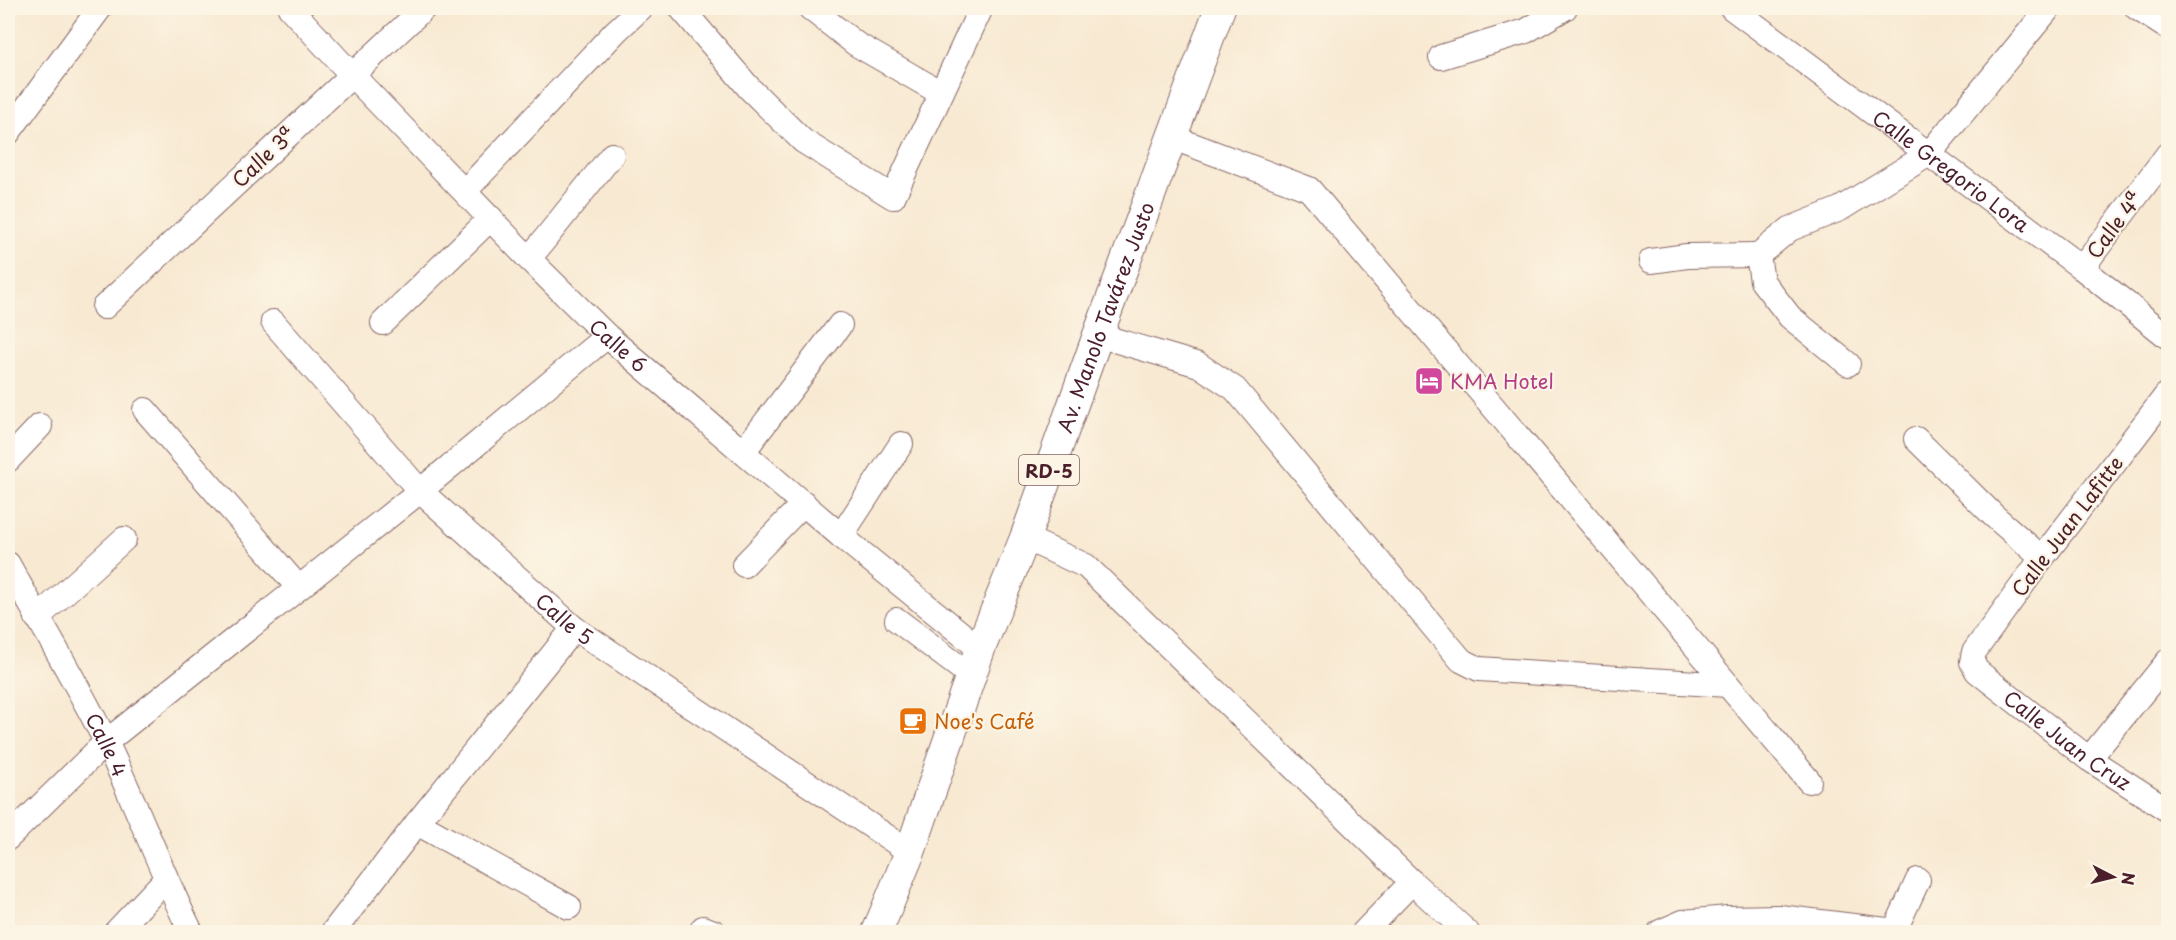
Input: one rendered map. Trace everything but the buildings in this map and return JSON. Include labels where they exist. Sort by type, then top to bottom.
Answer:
[{"type":"main road","name":"Av. Manolo Tavárez Justo","points":[[895,933],[1033,542],[1098,334],[1220,8]]},
{"type":"main road","name":"Av. Manolo Tavárez Justo","points":[[877,933],[910,852],[976,662],[1033,542],[1114,340],[1237,8]]},
{"type":"street","points":[[8,133],[100,8]]},
{"type":"street","name":"Calle 6","points":[[290,8],[529,259],[607,336],[841,536],[976,662]]},
{"type":"street","name":"Calle 3ª","points":[[104,307],[424,8]]},
{"type":"street","points":[[465,191],[616,31],[641,8]]},
{"type":"street","points":[[681,8],[750,88],[802,141],[893,198],[981,8]]},
{"type":"street","points":[[810,8],[856,44],[941,93]]},
{"type":"street","points":[[1441,57],[1526,32],[1565,8]]},
{"type":"street","name":"Calle Gregorio Lora","points":[[1732,8],[2082,268],[2169,336]]},
{"type":"street","points":[[1651,261],[1687,256],[1758,255],[1790,229],[1840,209],[1929,154],[2049,8]]},
{"type":"street","points":[[2137,8],[2169,28]]},
{"type":"street","points":[[1187,143],[1309,189],[1809,781]]},
{"type":"street","name":"Calle 4ª","points":[[2082,268],[2169,154]]},
{"type":"street","points":[[529,259],[612,155]]},
{"type":"street","points":[[383,323],[491,218]]},
{"type":"street","points":[[1758,255],[1762,281],[1790,317],[1848,364]]},
{"type":"street","name":"Calle 5","points":[[273,322],[420,491],[574,628],[910,852]]},
{"type":"street","points":[[742,452],[840,324]]},
{"type":"street","points":[[8,838],[106,742],[420,491],[607,336]]},
{"type":"street","points":[[1114,340],[1199,364],[1235,389],[1461,660],[1479,669],[1728,685]]},
{"type":"street","name":"Calle Juan Lafitte","points":[[1972,662],[1974,652],[2042,558],[2168,395]]},
{"type":"street","points":[[145,410],[299,588]]},
{"type":"street","points":[[8,460],[40,426]]},
{"type":"street","points":[[1916,439],[1994,516],[2042,558]]},
{"type":"street","points":[[841,536],[901,444]]},
{"type":"street","points":[[744,565],[804,504]]},
{"type":"street","points":[[38,618],[124,539]]},
{"type":"street","points":[[1033,542],[1086,566],[1467,933]]},
{"type":"street","name":"Calle 4","points":[[8,564],[106,742],[134,802],[165,880],[191,933]]},
{"type":"street","points":[[897,620],[976,662]]},
{"type":"street","points":[[333,933],[417,823],[574,628]]},
{"type":"street","points":[[2089,759],[2169,661]]},
{"type":"street","name":"Calle Juan Cruz","points":[[1972,662],[1977,671],[2089,759],[2169,810]]},
{"type":"street","points":[[417,823],[569,907]]},
{"type":"street","points":[[116,933],[165,880]]},
{"type":"street","points":[[1660,933],[1683,922],[1769,917],[1895,932],[1918,880]]},
{"type":"street","points":[[1364,933],[1412,882]]},
{"type":"place","name":"KMA Hotel","points":[[1429,381]]},
{"type":"place","name":"Noe's Café","points":[[913,721]]}]
